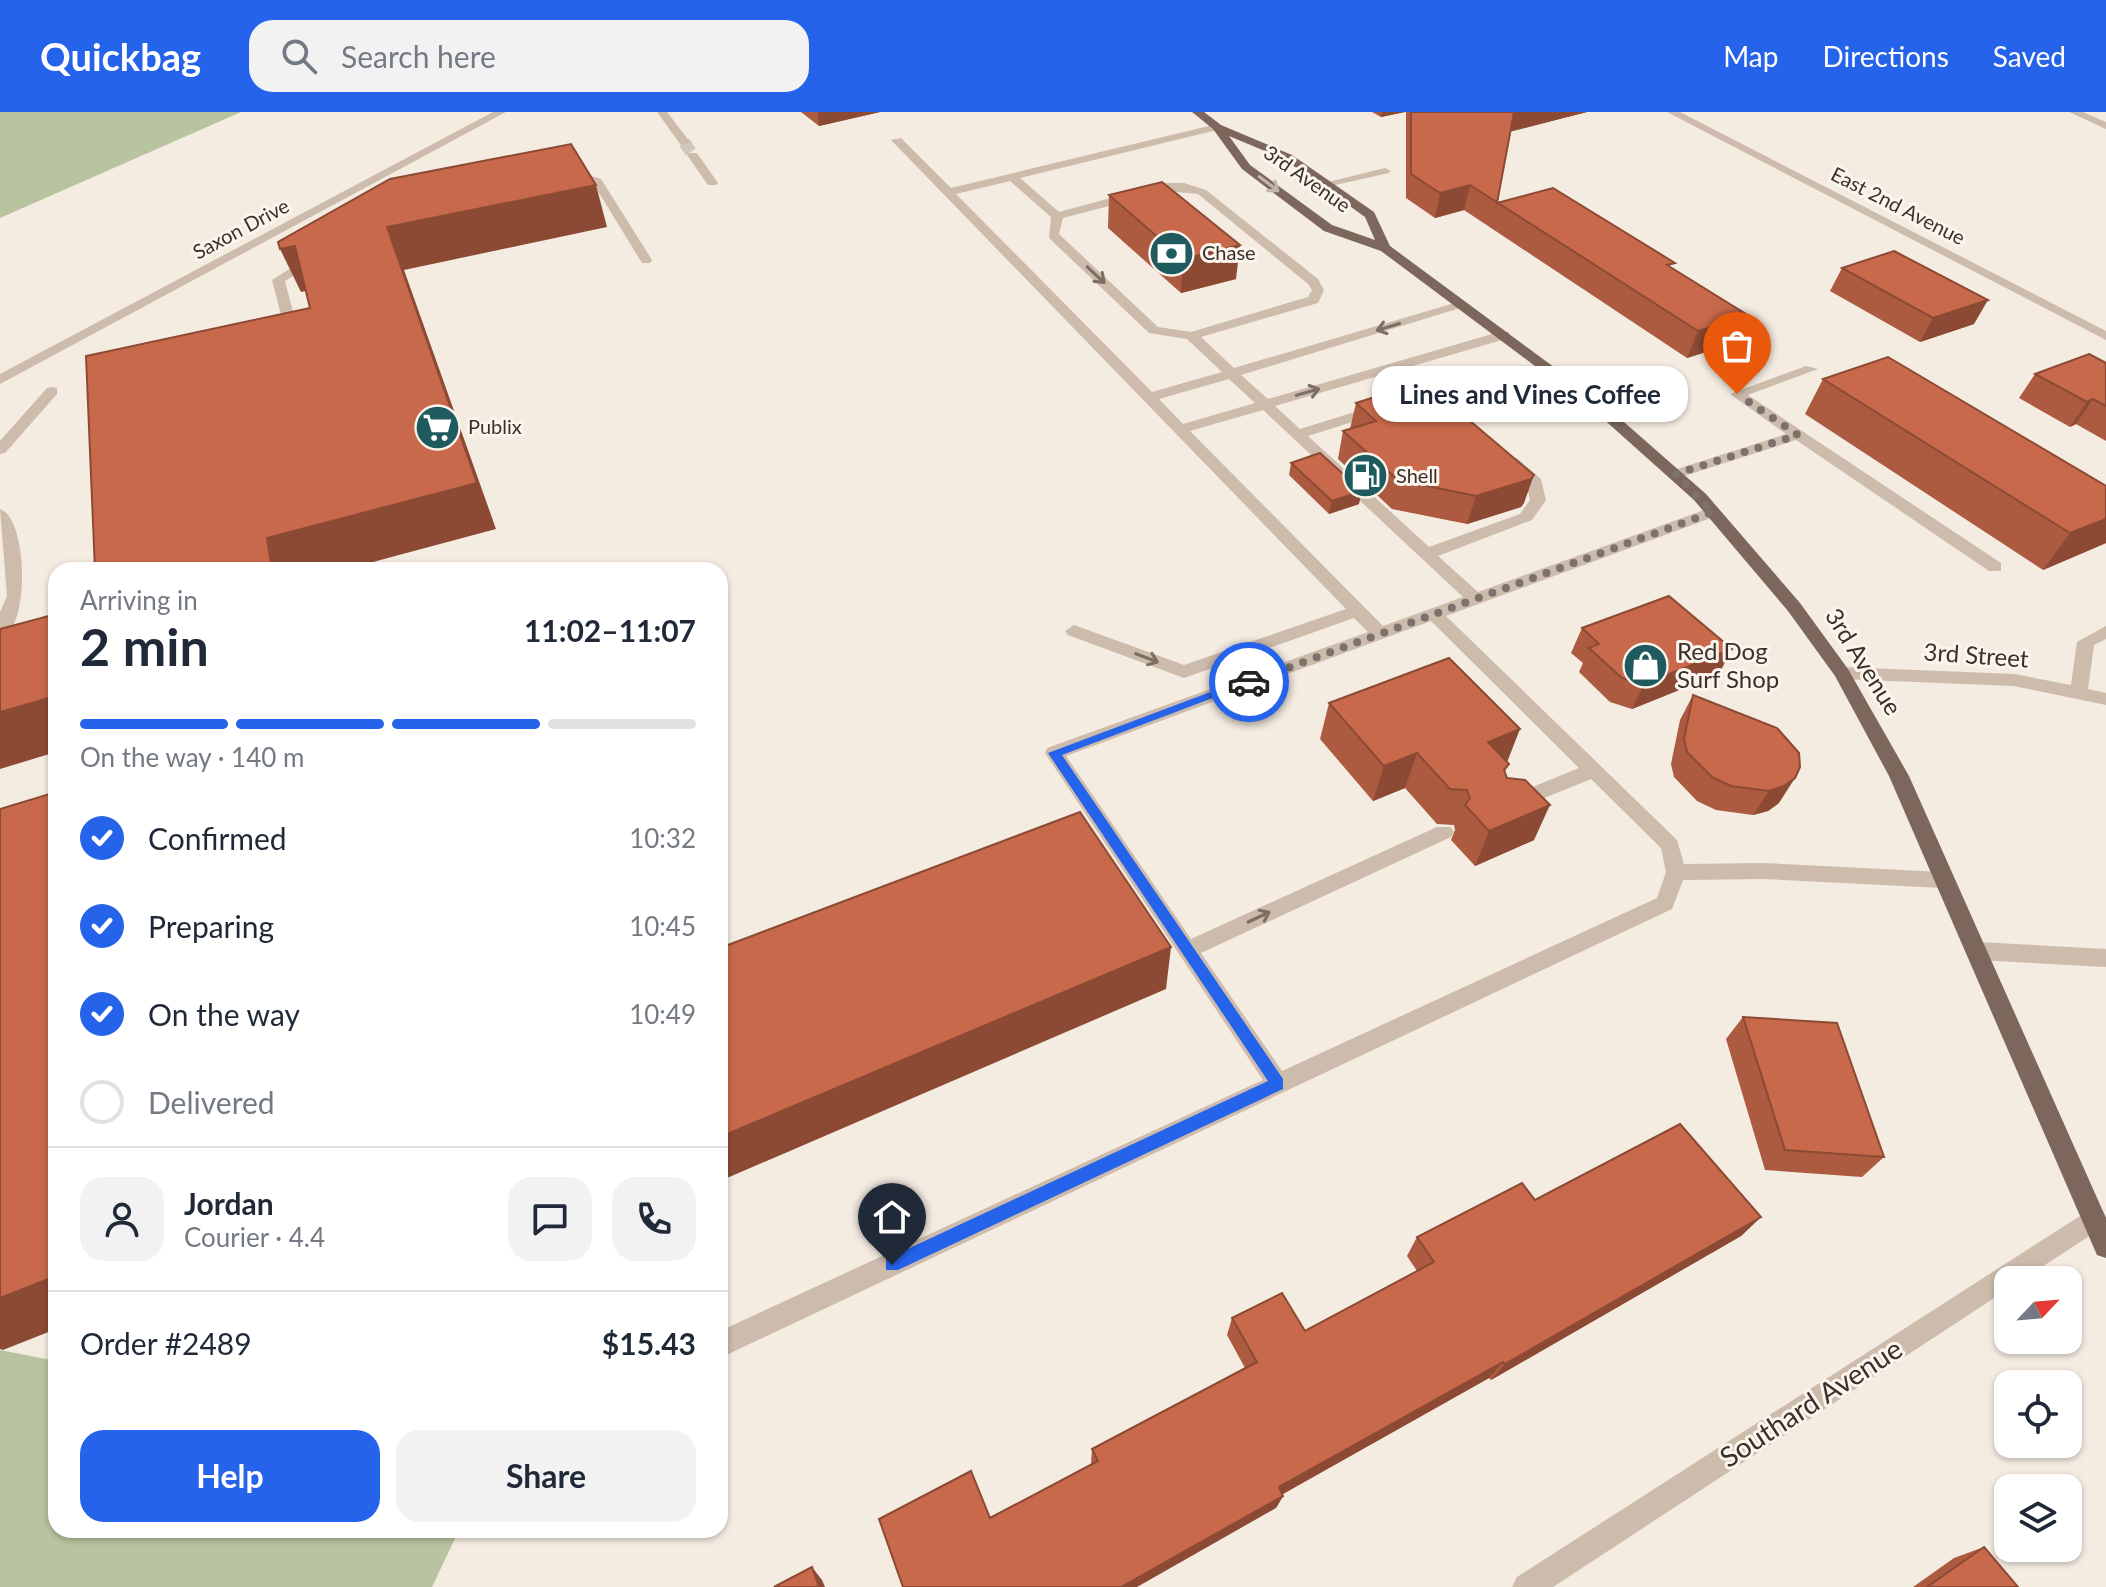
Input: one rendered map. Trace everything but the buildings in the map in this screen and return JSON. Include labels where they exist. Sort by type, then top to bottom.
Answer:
[{"type":"main road","name":"3rd Avenue","points":[[1197,112],[1217,127],[1288,157],[1370,215],[1385,248]]},
{"type":"main road","name":"3rd Avenue","points":[[1217,127],[1246,167],[1328,228],[1385,248],[1595,404],[1676,474],[1776,585],[1842,673],[1899,776],[1942,880],[1952,890],[2106,1246]]},
{"type":"street","name":"Saxon Drive","points":[[0,380],[501,112]]},
{"type":"street","points":[[662,112],[684,142]]},
{"type":"street","name":"East 2nd Avenue","points":[[1672,112],[2106,336]]},
{"type":"street","points":[[2074,112],[2106,126]]},
{"type":"street","points":[[946,193],[1217,127]]},
{"type":"street","points":[[897,140],[1380,634]]},
{"type":"street","points":[[693,155],[712,183]]},
{"type":"street","points":[[1326,184],[1385,171]]},
{"type":"street","points":[[558,172],[573,172],[597,181],[646,260]]},
{"type":"street","points":[[1012,177],[1057,216]]},
{"type":"street","points":[[1166,187],[1202,192],[1313,282],[1318,290],[1313,300],[1191,336],[1154,330],[1053,235],[1057,216],[1166,187]]},
{"type":"street","points":[[293,339],[278,280],[326,250]]},
{"type":"street","points":[[1148,398],[1463,305]]},
{"type":"street","points":[[1179,430],[1504,335]]},
{"type":"street","points":[[1191,336],[1475,599]]},
{"type":"street","points":[[1811,369],[1737,394],[1995,567]]},
{"type":"street","points":[[0,450],[52,391]]},
{"type":"street","points":[[1299,434],[1394,404]]},
{"type":"street","points":[[1676,474],[1798,435]]},
{"type":"street","points":[[1427,554],[1526,517],[1532,509],[1538,500],[1533,479],[1499,449]]},
{"type":"street","points":[[1278,1084],[1054,753],[1713,512]]},
{"type":"street","points":[[0,514],[12,548],[15,596],[0,633]]},
{"type":"street","points":[[1074,631],[1184,672],[1357,611]]},
{"type":"street","points":[[728,1341],[1665,903],[1676,872],[1670,845],[1434,614]]},
{"type":"street","points":[[2079,692],[2086,642],[2106,632]]},
{"type":"street","name":"3rd Street","points":[[1842,673],[2014,680],[2106,699]]},
{"type":"street","points":[[1502,807],[1593,770]]},
{"type":"street","points":[[1188,950],[1444,832]]},
{"type":"street","points":[[1676,872],[1764,871],[1942,880]]},
{"type":"street","points":[[1978,951],[2106,958]]},
{"type":"street","name":"Southard Avenue","points":[[1527,1587],[2094,1219]]},
{"type":"green space","points":[[0,112],[241,112],[0,218]]},
{"type":"green space","points":[[0,1350],[48,1359],[48,1538],[455,1538],[432,1587],[0,1587]]},
{"type":"tunnel","points":[[684,142],[693,155]]},
{"type":"way so far","points":[[1249,682],[1713,512],[1676,474],[1798,435],[1737,394]]},
{"type":"place","name":"Chase","points":[[1171,253]]},
{"type":"place","name":"Lines and Vines Coffee","points":[[1737,394]]},
{"type":"place","name":"Publix","points":[[437,427]]},
{"type":"place","name":"Shell","points":[[1365,476]]},
{"type":"place","name":"Red Dog Surf Shop","points":[[1646,666]]},
{"type":"route","points":[[892,1265],[1278,1084],[1054,753],[1249,682]]}]
